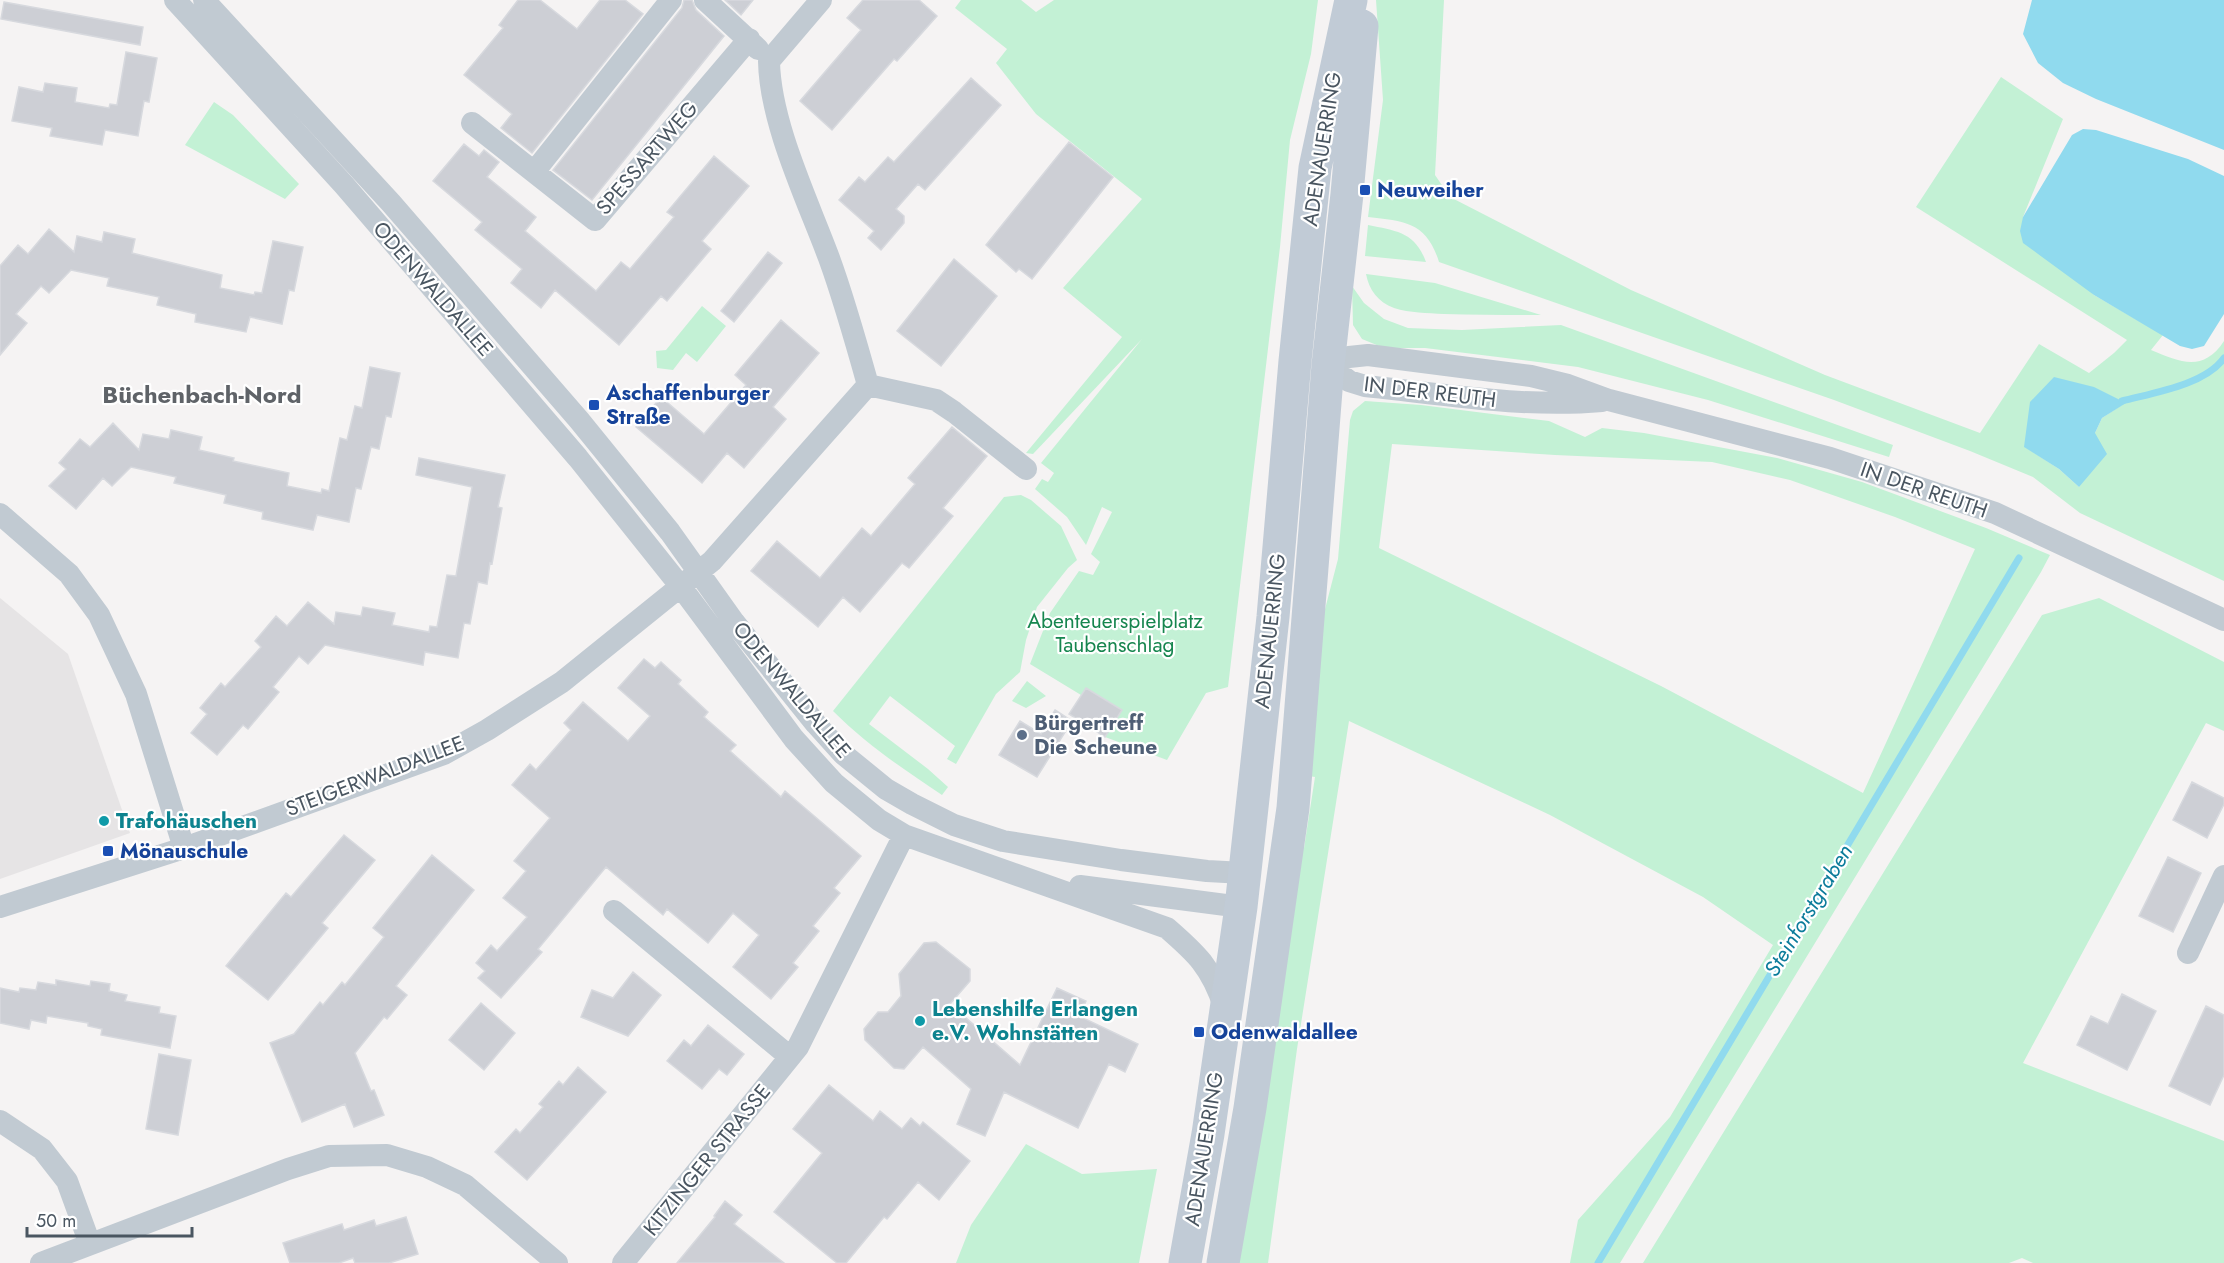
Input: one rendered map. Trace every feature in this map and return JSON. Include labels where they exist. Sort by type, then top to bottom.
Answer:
[{"type":"main road","name":"ADENAUERRING","points":[[1185,1263],[1208,1134],[1241,907],[1272,617],[1315,168],[1351,0]]},
{"type":"main road","name":"ADENAUERRING","points":[[1223,1263],[1250,1108],[1293,808],[1328,365],[1347,194],[1364,0]]},
{"type":"main road","points":[[1295,361],[1328,365]]},
{"type":"main road","points":[[1244,873],[1281,894]]},
{"type":"main road","points":[[1241,907],[1281,894]]},
{"type":"street","name":"ODENWALDALLEE","points":[[175,0],[370,214],[578,458],[681,587],[802,748],[834,783],[879,820],[904,835],[1167,928],[1197,953],[1216,982],[1226,1010]]},
{"type":"street","name":"ODENWALDALLEE","points":[[204,0],[392,203],[579,420],[670,532],[734,622],[843,754],[886,789],[912,804],[954,825],[1003,841],[1121,860],[1207,871],[1244,873]]},
{"type":"street","points":[[534,172],[671,0]]},
{"type":"street","points":[[705,0],[749,39],[769,61]]},
{"type":"street","points":[[821,0],[769,61],[769,85],[777,115],[848,313],[868,385]]},
{"type":"street","name":"SPESSARTWEG","points":[[472,123],[595,219],[749,39]]},
{"type":"street","name":"IN DER REUTH","points":[[1328,365],[1349,357],[1368,355],[1531,376],[1568,385],[1609,400],[1830,458],[1995,513],[2224,620]]},
{"type":"street","name":"IN DER REUTH","points":[[1328,365],[1349,381],[1365,386],[1523,403],[1569,404],[1609,400]]},
{"type":"street","points":[[681,587],[718,555],[868,385]]},
{"type":"street","points":[[868,385],[936,400],[1026,469]]},
{"type":"street","points":[[0,514],[69,574],[99,615],[136,694],[184,848]]},
{"type":"street","name":"STEIGERWALDALLEE","points":[[0,907],[184,848],[444,754],[487,730],[562,682],[681,587]]},
{"type":"street","name":"KITZINGER STRASSE","points":[[623,1263],[798,1047],[904,835]]},
{"type":"street","points":[[2188,953],[2224,876]]},
{"type":"street","name":"ODENWALDALLEE","points":[[1030,880],[1203,904],[1241,907]]},
{"type":"street","points":[[614,911],[790,1057]]},
{"type":"street","points":[[0,1121],[42,1149],[67,1181],[90,1244]]},
{"type":"street","points":[[41,1263],[288,1168],[329,1156],[387,1155],[427,1167],[465,1185],[557,1263]]},
{"type":"shaded area","points":[[0,598],[68,654],[130,833],[0,879]]},
{"type":"green space","name":"Abenteuerspielplatz Taubenschlag","points":[[961,0],[1021,0],[1036,12],[1054,0],[1318,0],[1311,54],[1290,140],[1280,247],[1228,687],[1206,693],[1167,760],[1105,737],[1122,710],[1086,688],[1081,695],[1030,664],[1050,613],[1079,571],[1093,575],[1100,562],[1091,554],[1112,512],[1102,507],[1086,545],[1067,517],[1035,489],[1042,479],[1048,482],[1054,473],[1041,463],[1142,339],[1033,454],[1026,453],[1122,337],[1063,288],[1142,199],[1036,114],[996,63],[1007,49],[955,8]]},
{"type":"green space","points":[[1376,0],[1444,0],[1435,175],[1450,197],[1631,290],[1825,375],[1980,433],[2039,344],[2089,373],[2127,340],[1916,207],[2001,77],[2063,119],[2023,217],[2094,295],[2163,335],[2151,350],[2181,361],[2199,361],[2208,358],[2224,341],[2224,581],[2080,513],[2033,477],[1970,451],[1834,400],[1439,262],[1428,239],[1413,226],[1393,220],[1368,217],[1383,100]],"holes":[[[2125,403],[2102,418],[2095,433],[2079,487],[2059,469],[2025,447]]]},
{"type":"green space","points":[[214,102],[233,115],[299,184],[285,199],[185,145]]},
{"type":"green space","points":[[1368,225],[1404,234],[1416,244],[1426,262],[1365,256]]},
{"type":"green space","points":[[1366,274],[1435,283],[1541,315],[1444,314],[1400,310],[1379,299],[1369,285]]},
{"type":"green space","points":[[1352,286],[1364,303],[1384,319],[1408,328],[1462,330],[1561,325],[1893,445],[1889,457],[1708,400],[1578,367],[1425,348],[1384,348],[1362,339],[1353,325]]},
{"type":"green space","points":[[702,306],[726,326],[697,362],[686,353],[673,370],[657,368],[656,351],[666,350]]},
{"type":"green space","points":[[1365,401],[1421,405],[1549,421],[1585,437],[1602,428],[1644,433],[1777,458],[1862,482],[1986,528],[2050,555],[1620,1263],[1570,1263],[1578,1220],[1670,1117],[1773,945],[1703,897],[1550,815],[1349,721],[1297,1049],[1268,1263],[1235,1263],[1298,848],[1304,848],[1315,777],[1308,776],[1324,613],[1338,559],[1350,420],[1353,411]],"holes":[[[1392,444],[1555,455],[1712,462],[1790,480],[1895,517],[1975,549],[1863,793],[1661,686],[1379,548]]]},
{"type":"green space","points":[[1021,495],[1031,500],[1061,526],[1077,560],[1037,607],[1026,640],[1020,672],[996,694],[956,764],[947,759],[955,746],[890,696],[869,724],[948,787],[942,795],[899,766],[833,711],[1004,497]]},
{"type":"green space","points":[[2099,598],[2224,662],[2224,731],[2206,723],[2023,1063],[2224,1141],[2224,1263],[2033,1263],[2022,1258],[2009,1263],[1643,1263],[2042,615]]},
{"type":"green space","points":[[1027,681],[1046,696],[1026,708],[1012,701]]},
{"type":"green space","points":[[1026,1144],[1082,1174],[1157,1169],[1139,1263],[956,1263],[971,1225]]},
{"type":"water","points":[[2032,0],[2224,0],[2224,150],[2096,99],[2063,83],[2038,63],[2023,34]]},
{"type":"water","points":[[2083,129],[2096,130],[2188,159],[2224,176],[2224,314],[2204,346],[2192,349],[2180,346],[2094,295],[2023,243],[2020,231],[2023,217],[2072,135]]},
{"type":"water","points":[[2054,377],[2094,387],[2126,403],[2102,418],[2095,433],[2107,454],[2079,487],[2059,469],[2024,447],[2030,402]]},
{"type":"building","points":[[518,0],[540,0],[577,29],[600,0],[625,0],[643,14],[532,153],[501,128],[512,114],[464,75],[503,28],[499,25]]},
{"type":"building","points":[[684,0],[692,0],[696,10],[724,36],[592,200],[553,170],[682,8]]},
{"type":"building","points":[[725,0],[753,0],[741,15]]},
{"type":"building","points":[[863,0],[919,0],[937,16],[897,61],[894,59],[832,130],[800,101],[861,30],[847,18]]},
{"type":"building","points":[[4,2],[143,27],[140,45],[1,19]]},
{"type":"building","points":[[126,52],[157,58],[149,102],[144,101],[138,136],[105,130],[102,145],[50,136],[52,128],[12,121],[19,87],[43,92],[45,83],[77,88],[75,102],[109,108],[110,104],[117,105]]},
{"type":"building","points":[[971,78],[1001,105],[925,190],[918,184],[896,209],[904,216],[904,223],[881,250],[868,238],[874,231],[839,200],[859,177],[865,182],[888,157],[894,162]]},
{"type":"building","points":[[1069,142],[1113,177],[1032,279],[1019,269],[1016,272],[986,245]]},
{"type":"building","points":[[464,144],[479,156],[484,150],[499,162],[487,177],[536,217],[525,231],[596,291],[621,262],[630,269],[674,217],[667,212],[714,156],[749,186],[702,241],[711,249],[667,301],[661,296],[619,345],[555,290],[541,308],[511,283],[522,269],[475,230],[482,222],[433,181]]},
{"type":"building","points":[[49,229],[74,252],[77,236],[102,242],[104,232],[135,239],[132,253],[222,275],[220,288],[254,295],[255,292],[262,293],[273,241],[303,247],[294,291],[289,290],[282,324],[250,317],[246,332],[195,322],[196,314],[157,305],[159,297],[107,286],[109,278],[71,270],[49,293],[41,286],[16,314],[27,323],[0,355],[0,266],[18,245],[28,254]]},
{"type":"building","points":[[768,252],[782,263],[734,322],[721,311]]},
{"type":"building","points":[[954,259],[997,296],[941,366],[897,331]]},
{"type":"building","points":[[781,320],[819,353],[773,407],[786,419],[744,468],[727,453],[702,483],[636,427],[661,397],[704,434],[746,385],[735,375]]},
{"type":"building","points":[[370,367],[400,373],[391,417],[386,416],[379,449],[371,447],[361,489],[356,488],[349,522],[317,515],[313,530],[262,519],[263,512],[224,503],[226,495],[174,483],[176,477],[131,467],[112,486],[103,478],[76,509],[49,486],[66,469],[59,463],[80,439],[90,447],[113,423],[139,450],[143,434],[169,439],[171,430],[202,437],[199,450],[234,458],[233,461],[289,473],[287,486],[321,493],[322,489],[329,491],[340,438],[347,440],[355,406],[362,408]]},
{"type":"building","points":[[952,427],[987,456],[943,508],[953,516],[909,568],[902,563],[860,612],[843,597],[818,627],[751,571],[777,541],[820,578],[862,528],[871,536],[915,484],[908,478]]},
{"type":"building","points":[[419,458],[505,475],[498,507],[502,508],[487,584],[478,582],[470,624],[464,623],[458,658],[425,652],[423,665],[325,645],[308,664],[299,656],[273,687],[279,692],[248,729],[243,725],[217,755],[191,733],[207,714],[200,708],[221,683],[225,687],[261,647],[255,641],[276,616],[287,626],[308,602],[334,624],[336,612],[361,616],[363,607],[395,613],[392,625],[429,632],[430,626],[437,627],[447,575],[456,576],[472,487],[416,475]]},
{"type":"building","points":[[644,659],[655,668],[661,662],[681,680],[678,684],[708,712],[704,717],[736,745],[730,751],[781,797],[785,791],[861,856],[834,888],[840,893],[813,926],[819,931],[793,963],[798,967],[771,999],[733,967],[759,935],[733,913],[708,943],[667,909],[663,915],[606,867],[538,949],[542,952],[501,998],[478,978],[485,971],[476,963],[491,945],[497,951],[527,917],[503,898],[526,871],[514,861],[550,818],[512,785],[530,764],[536,770],[571,730],[564,723],[583,702],[628,741],[650,716],[618,688]]},
{"type":"building","points":[[1086,688],[1122,710],[1105,737],[1069,714]]},
{"type":"building","points":[[1055,710],[1072,721],[1037,777],[999,755],[1020,721],[1041,734]]},
{"type":"building","points":[[2192,782],[2224,798],[2224,804],[2207,838],[2173,820]]},
{"type":"building","points":[[344,835],[375,860],[322,923],[328,928],[268,1000],[226,966],[286,893],[291,897]]},
{"type":"building","points":[[432,855],[474,890],[396,986],[407,995],[387,1019],[384,1017],[355,1053],[384,1115],[354,1127],[345,1104],[302,1122],[270,1043],[294,1034],[320,1002],[323,1005],[342,982],[345,985],[384,937],[373,928]]},
{"type":"building","points":[[2168,857],[2201,873],[2173,932],[2139,916]]},
{"type":"building","points":[[936,942],[970,969],[970,981],[950,1004],[1020,1065],[1057,988],[1086,1001],[1079,1016],[1138,1044],[1125,1072],[1109,1064],[1078,1128],[1004,1092],[985,1136],[957,1124],[971,1089],[923,1047],[904,1069],[894,1068],[865,1040],[864,1029],[878,1012],[888,1012],[901,996],[899,974],[924,943]]},
{"type":"building","points":[[633,972],[661,995],[628,1036],[581,1017],[592,990],[613,998]]},
{"type":"building","points":[[56,980],[90,986],[91,981],[110,984],[109,991],[127,995],[125,1001],[160,1007],[159,1013],[176,1016],[170,1048],[101,1035],[102,1029],[88,1026],[88,1023],[47,1016],[46,1023],[31,1020],[29,1029],[0,1023],[0,988],[19,992],[20,988],[36,990],[38,982],[56,985]]},
{"type":"building","points":[[2122,994],[2156,1011],[2127,1070],[2077,1045],[2091,1016],[2108,1024]]},
{"type":"building","points":[[481,1003],[515,1033],[484,1070],[449,1040]]},
{"type":"building","points":[[2206,1006],[2224,1015],[2224,1075],[2210,1105],[2169,1086]]},
{"type":"building","points":[[708,1025],[744,1054],[727,1075],[719,1069],[702,1089],[667,1061],[684,1040],[691,1046]]},
{"type":"building","points":[[159,1054],[191,1060],[178,1135],[146,1129]]},
{"type":"building","points":[[578,1067],[606,1092],[527,1180],[495,1152],[516,1129],[520,1133],[543,1107],[539,1104],[559,1081],[563,1085]]},
{"type":"building","points":[[829,1085],[873,1121],[880,1111],[902,1129],[911,1118],[920,1126],[923,1122],[970,1161],[939,1200],[918,1182],[887,1219],[884,1217],[846,1263],[837,1263],[774,1212],[822,1153],[793,1129]]},
{"type":"building","points":[[725,1201],[742,1215],[734,1224],[784,1263],[677,1263],[715,1217]]},
{"type":"building","points":[[406,1217],[418,1254],[389,1263],[355,1263],[353,1258],[339,1263],[290,1263],[283,1243],[342,1224],[344,1230],[374,1220],[376,1226]]},
{"type":"waterway","name":"Steinforstgraben","points":[[2122,401],[2177,387],[2204,375],[2224,358]]},
{"type":"waterway","name":"Steinforstgraben","points":[[1598,1263],[2019,558]]},
{"type":"place","name":"Neuweiher","points":[[1365,190]]},
{"type":"place","name":"Aschaffenburger Straße","points":[[594,405]]},
{"type":"place","name":"Bürgertreff Die Scheune","points":[[1022,735]]},
{"type":"place","name":"Trafohäuschen","points":[[104,821]]},
{"type":"place","name":"Mönauschule","points":[[108,851]]},
{"type":"place","name":"Lebenshilfe Erlangen e.V. Wohnstätten","points":[[920,1021]]},
{"type":"place","name":"Odenwaldallee","points":[[1199,1032]]},
{"type":"district","name":"Büchenbach-Nord","points":[[202,394]]}]
